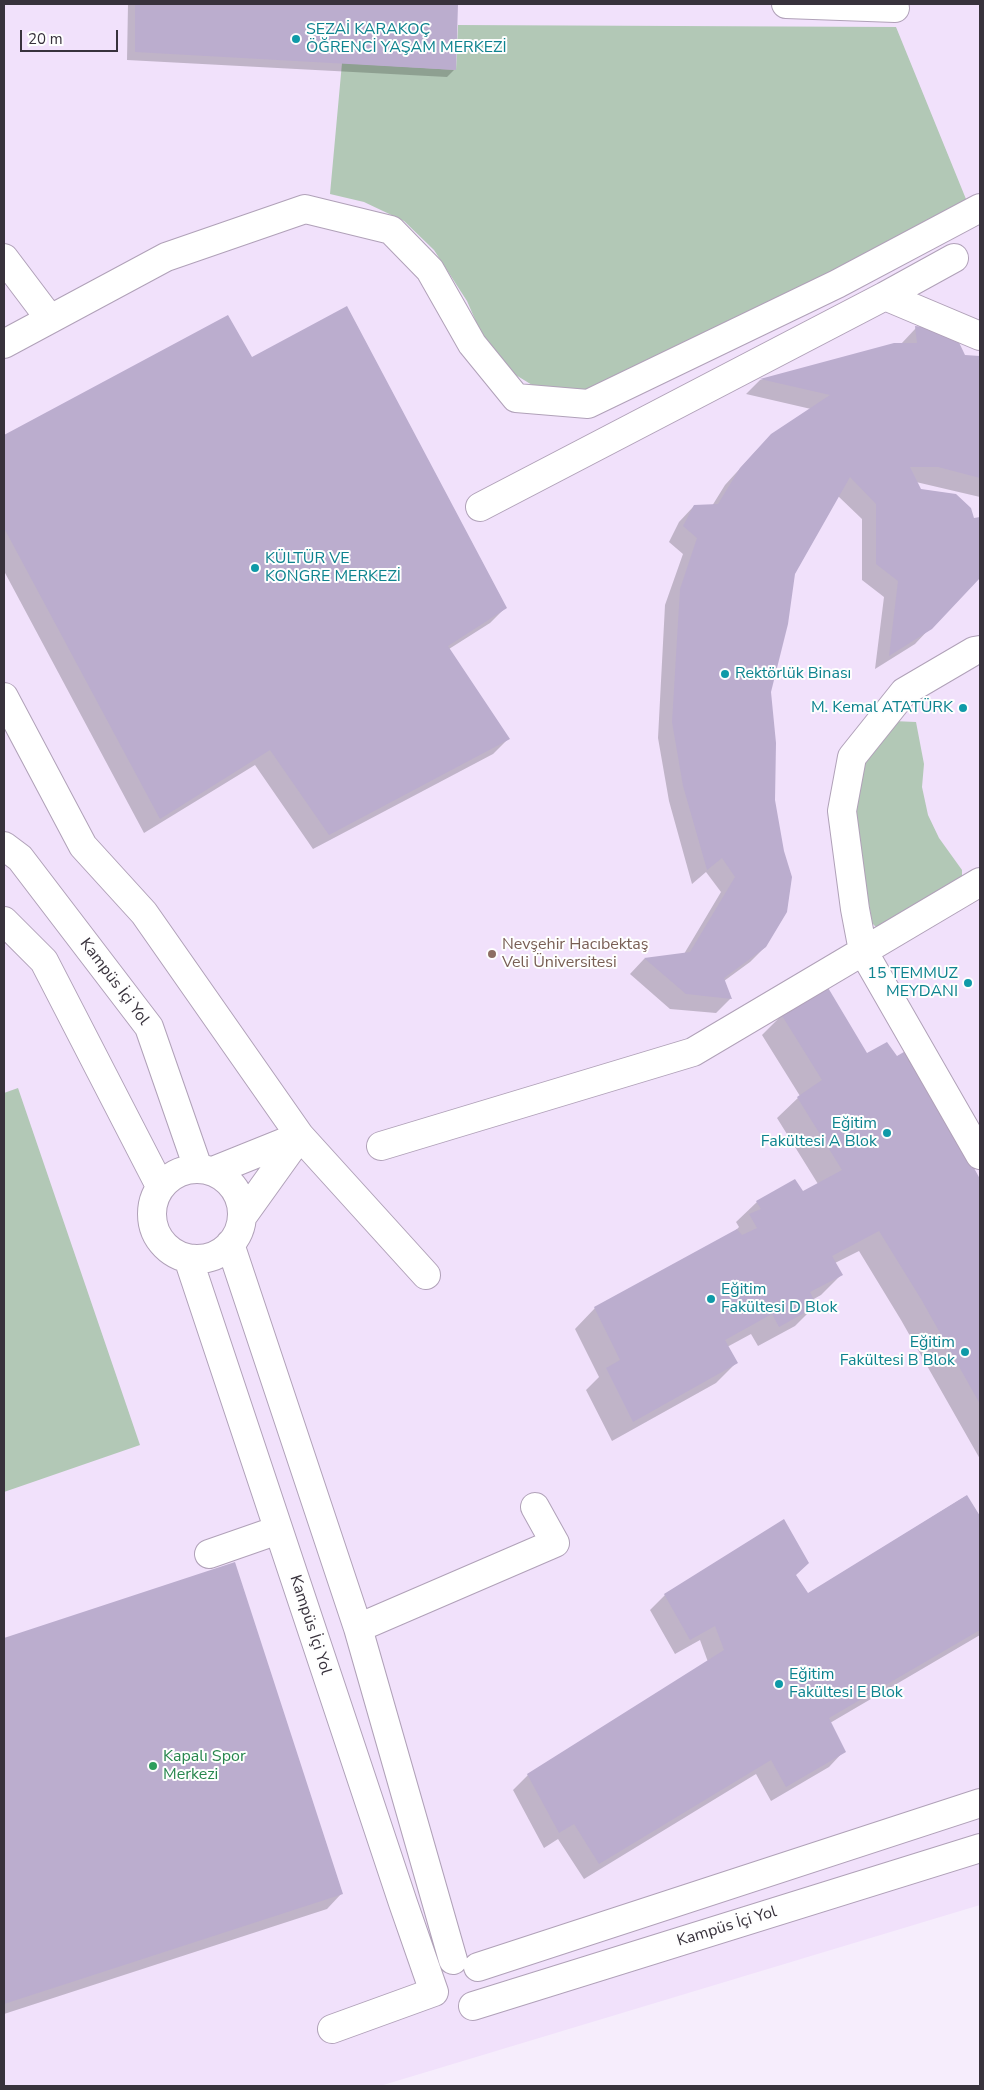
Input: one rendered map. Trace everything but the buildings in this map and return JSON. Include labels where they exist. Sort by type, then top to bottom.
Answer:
[{"type":"street","points":[[786,4],[895,8]]},
{"type":"street","points":[[4,344],[166,257],[305,209],[390,230],[430,270],[472,344],[516,398],[588,404],[837,284],[980,208]]},
{"type":"street","points":[[4,258],[50,319]]},
{"type":"street","points":[[480,507],[885,296],[954,258]]},
{"type":"street","points":[[885,296],[980,336]]},
{"type":"street","points":[[980,650],[974,651],[904,692],[852,757],[842,811],[855,910],[863,951],[980,1154]]},
{"type":"street","points":[[4,698],[83,846],[144,913],[300,1136],[426,1275]]},
{"type":"street","name":"Kampüs İçi Yol","points":[[4,846],[20,858],[149,1028],[206,1170]]},
{"type":"street","points":[[381,1146],[693,1052],[980,882]]},
{"type":"street","points":[[4,921],[44,961],[160,1186]]},
{"type":"street","points":[[300,1136],[242,1217],[238,1232],[230,1244],[218,1254],[203,1258],[188,1258],[174,1253],[162,1243],[154,1230],[151,1215],[154,1200],[160,1186],[171,1176],[185,1170],[206,1170],[300,1136]]},
{"type":"street","points":[[206,1170],[225,1178],[235,1189],[240,1202],[242,1217]]},
{"type":"street","points":[[230,1244],[358,1628],[466,1963],[485,1983],[484,1992],[473,2006],[465,2010],[443,2005],[434,1992],[435,1976],[439,1969],[466,1963],[980,1803]]},
{"type":"street","name":"Kampüs İçi Yol","points":[[188,1258],[434,1992]]},
{"type":"street","points":[[358,1628],[554,1543],[535,1507]]},
{"type":"street","points":[[209,1554],[278,1530]]},
{"type":"street","name":"Kampüs İçi Yol","points":[[473,2006],[980,1848]]},
{"type":"street","points":[[332,2029],[434,1992]]},
{"type":"shaded area","name":"Nevşehir Hacıbektaş Veli Üniversitesi","points":[[4,4],[980,4],[980,1905],[380,2086],[4,2086]]},
{"type":"green space","points":[[458,25],[896,27],[968,204],[593,394],[537,388],[506,369],[484,340],[467,301],[434,250],[404,221],[364,202],[330,194],[342,63],[456,70]]},
{"type":"green space","points":[[893,721],[916,722],[924,764],[922,787],[928,815],[939,838],[962,870],[962,882],[882,933],[872,923],[862,881],[853,811],[861,766]]},
{"type":"green space","points":[[18,1088],[140,1445],[4,1492],[4,1093]]},
{"type":"place","name":"SEZAİ KARAKOÇ ÖĞRENCİ YAŞAM MERKEZİ","points":[[296,39]]},
{"type":"place","name":"KÜLTÜR VE KONGRE MERKEZİ","points":[[255,568]]},
{"type":"place","name":"Rektörlük Binası","points":[[725,674]]},
{"type":"place","name":"M. Kemal ATATÜRK","points":[[963,708]]},
{"type":"place","name":"Nevşehir Hacıbektaş Veli Üniversitesi","points":[[492,954]]},
{"type":"place","name":"15 TEMMUZ MEYDANI","points":[[968,983]]},
{"type":"place","name":"Eğitim Fakültesi A Blok","points":[[887,1133]]},
{"type":"place","name":"Eğitim Fakültesi D Blok","points":[[711,1299]]},
{"type":"place","name":"Eğitim Fakültesi B Blok","points":[[965,1352]]},
{"type":"place","name":"Eğitim Fakültesi E Blok","points":[[779,1684]]},
{"type":"place","name":"Kapalı Spor Merkezi","points":[[153,1766]]}]
